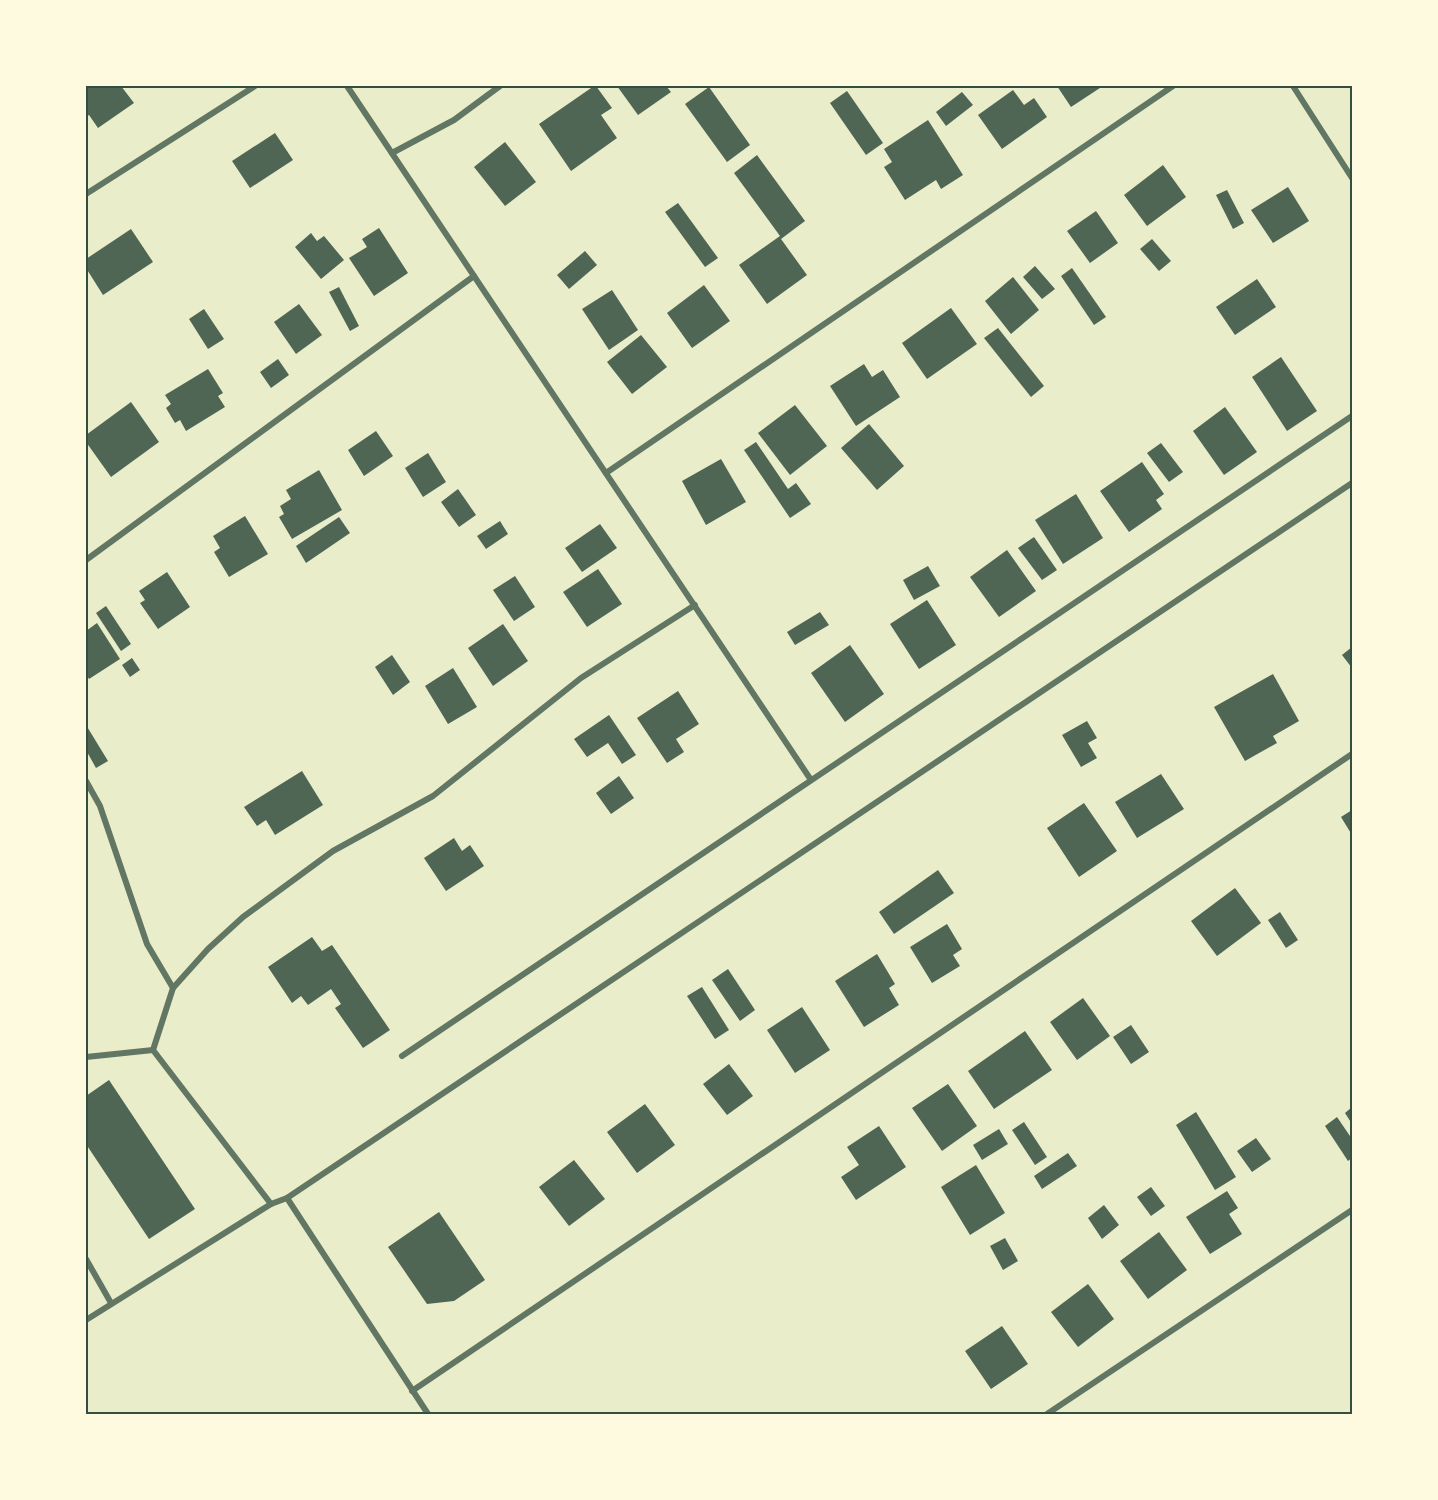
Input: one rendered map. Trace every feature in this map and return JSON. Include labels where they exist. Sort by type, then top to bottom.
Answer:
[{"type":"street","points":[[86,194],[255,86]]},
{"type":"street","points":[[347,86],[811,780]]},
{"type":"street","points":[[392,153],[454,120],[500,86]]},
{"type":"street","points":[[606,473],[1173,86]]},
{"type":"street","points":[[1293,86],[1353,178]]},
{"type":"street","points":[[86,560],[474,276]]},
{"type":"street","points":[[402,1056],[1353,416]]},
{"type":"street","points":[[86,1320],[271,1204],[287,1198],[1353,483]]},
{"type":"street","points":[[153,1050],[173,988],[208,949],[243,917],[324,857],[433,796],[581,678],[695,605]]},
{"type":"street","points":[[412,1391],[1353,754]]},
{"type":"street","points":[[86,781],[100,806],[147,944],[173,988]]},
{"type":"street","points":[[153,1050],[271,1204]]},
{"type":"street","points":[[86,1057],[153,1050]]},
{"type":"street","points":[[287,1198],[428,1414]]},
{"type":"street","points":[[1047,1414],[1353,1210]]},
{"type":"street","points":[[86,1259],[111,1303]]},
{"type":"building","points":[[121,86],[134,103],[98,128],[89,115],[86,117],[86,88]]},
{"type":"building","points":[[594,86],[612,108],[601,115],[617,138],[571,171],[539,124]]},
{"type":"building","points":[[617,86],[666,86],[671,92],[638,115]]},
{"type":"building","points":[[1057,86],[1103,86],[1071,107]]},
{"type":"building","points":[[709,87],[750,145],[727,162],[685,104]]},
{"type":"building","points":[[1013,90],[1024,105],[1034,98],[1047,117],[1002,149],[978,115]]},
{"type":"building","points":[[847,91],[883,143],[866,155],[830,103]]},
{"type":"building","points":[[962,92],[973,105],[946,126],[936,112]]},
{"type":"building","points":[[928,120],[963,175],[941,189],[936,180],[905,200],[884,167],[892,162],[884,149]]},
{"type":"building","points":[[275,133],[293,160],[250,188],[232,161]]},
{"type":"building","points":[[505,142],[536,182],[505,206],[474,167]]},
{"type":"building","points":[[757,155],[805,221],[781,239],[807,275],[767,304],[739,265],[780,236],[734,173]]},
{"type":"building","points":[[1163,165],[1186,197],[1147,226],[1124,195]]},
{"type":"building","points":[[1288,187],[1309,221],[1273,243],[1251,210]]},
{"type":"building","points":[[1227,190],[1244,223],[1233,229],[1216,195]]},
{"type":"building","points":[[678,203],[718,258],[705,267],[665,212]]},
{"type":"building","points":[[1096,211],[1118,243],[1090,263],[1067,231]]},
{"type":"building","points":[[379,228],[408,273],[374,296],[349,258],[367,247],[362,239]]},
{"type":"building","points":[[131,229],[153,262],[103,295],[86,268],[86,259]]},
{"type":"building","points":[[311,233],[317,241],[324,236],[344,260],[321,279],[295,247]]},
{"type":"building","points":[[1152,239],[1171,261],[1159,271],[1140,249]]},
{"type":"building","points":[[585,251],[597,265],[569,289],[557,275]]},
{"type":"building","points":[[1035,266],[1055,289],[1042,299],[1023,277]]},
{"type":"building","points":[[1072,268],[1106,317],[1094,325],[1061,276]]},
{"type":"building","points":[[1013,277],[1039,310],[1011,334],[985,301]]},
{"type":"building","points":[[1257,279],[1276,307],[1235,335],[1216,307]]},
{"type":"building","points":[[704,285],[730,321],[692,348],[667,313]]},
{"type":"building","points":[[339,287],[359,326],[350,331],[329,292]]},
{"type":"building","points":[[612,290],[638,330],[609,350],[582,309]]},
{"type":"building","points":[[299,304],[322,335],[296,354],[274,322]]},
{"type":"building","points":[[951,308],[977,344],[927,379],[902,343]]},
{"type":"building","points":[[204,309],[224,339],[208,349],[189,319]]},
{"type":"building","points":[[998,328],[1044,386],[1031,397],[984,338]]},
{"type":"building","points":[[641,335],[667,367],[632,394],[607,362]]},
{"type":"building","points":[[1281,357],[1317,411],[1287,431],[1252,377]]},
{"type":"building","points":[[278,359],[289,375],[271,388],[260,372]]},
{"type":"building","points":[[864,364],[872,377],[883,370],[900,397],[856,426],[830,386]]},
{"type":"building","points":[[208,369],[223,393],[218,396],[225,407],[186,431],[180,420],[175,423],[166,408],[171,404],[165,395]]},
{"type":"building","points":[[131,402],[159,442],[111,477],[86,442],[86,435]]},
{"type":"building","points":[[795,405],[827,446],[790,475],[758,433]]},
{"type":"building","points":[[1225,407],[1257,452],[1224,475],[1193,431]]},
{"type":"building","points":[[869,424],[904,466],[877,490],[841,448]]},
{"type":"building","points":[[376,431],[393,456],[364,476],[348,450]]},
{"type":"building","points":[[756,442],[788,489],[796,483],[811,504],[790,518],[744,450]]},
{"type":"building","points":[[1161,443],[1183,472],[1169,482],[1147,453]]},
{"type":"building","points":[[428,453],[446,482],[423,497],[405,468]]},
{"type":"building","points":[[721,459],[746,502],[706,525],[682,481]]},
{"type":"building","points":[[1142,462],[1164,494],[1156,500],[1162,509],[1129,532],[1100,491]]},
{"type":"building","points":[[319,470],[342,510],[292,539],[279,517],[284,514],[280,506],[291,499],[286,490]]},
{"type":"building","points":[[458,489],[476,515],[459,527],[441,502]]},
{"type":"building","points":[[1076,494],[1103,538],[1063,564],[1035,520]]},
{"type":"building","points":[[245,516],[268,554],[229,577],[214,552],[220,548],[213,536]]},
{"type":"building","points":[[339,517],[350,533],[306,563],[296,546]]},
{"type":"building","points":[[500,521],[508,534],[486,549],[477,536]]},
{"type":"building","points":[[600,524],[617,548],[582,572],[565,548]]},
{"type":"building","points":[[1034,537],[1057,570],[1042,580],[1018,548]]},
{"type":"building","points":[[1007,550],[1036,591],[999,617],[970,577]]},
{"type":"building","points":[[928,566],[940,586],[914,600],[903,580]]},
{"type":"building","points":[[598,569],[622,604],[587,627],[563,592]]},
{"type":"building","points":[[167,572],[190,607],[158,629],[140,603],[145,600],[139,591]]},
{"type":"building","points":[[515,576],[535,607],[514,621],[493,590]]},
{"type":"building","points":[[927,600],[956,645],[919,669],[890,624]]},
{"type":"building","points":[[106,606],[131,644],[121,651],[96,613]]},
{"type":"building","points":[[820,612],[829,625],[795,645],[787,632]]},
{"type":"building","points":[[97,623],[120,659],[89,679],[86,674],[86,631]]},
{"type":"building","points":[[503,624],[528,661],[493,686],[468,648]]},
{"type":"building","points":[[850,645],[884,694],[845,722],[811,673]]},
{"type":"building","points":[[1352,647],[1352,668],[1342,655]]},
{"type":"building","points":[[392,655],[410,682],[393,695],[375,667]]},
{"type":"building","points":[[132,658],[140,670],[130,677],[122,665]]},
{"type":"building","points":[[453,668],[477,707],[448,724],[425,686]]},
{"type":"building","points":[[1273,674],[1299,721],[1273,736],[1277,743],[1245,761],[1214,707]]},
{"type":"building","points":[[678,691],[699,724],[676,739],[684,752],[667,763],[637,718]]},
{"type":"building","points":[[609,715],[636,755],[622,764],[608,743],[587,757],[574,739]]},
{"type":"building","points":[[1087,721],[1097,738],[1088,743],[1097,758],[1081,767],[1062,735]]},
{"type":"building","points":[[86,725],[108,761],[96,768],[86,750]]},
{"type":"building","points":[[302,771],[323,805],[275,835],[266,820],[257,826],[244,807]]},
{"type":"building","points":[[1161,774],[1184,809],[1137,838],[1115,802]]},
{"type":"building","points":[[619,776],[634,798],[611,814],[596,793]]},
{"type":"building","points":[[1084,803],[1117,851],[1079,877],[1047,828]]},
{"type":"building","points":[[1352,810],[1352,835],[1341,817]]},
{"type":"building","points":[[454,838],[462,851],[470,845],[484,866],[446,891],[424,858]]},
{"type":"building","points":[[938,870],[954,893],[894,934],[879,912]]},
{"type":"building","points":[[1235,888],[1261,923],[1217,956],[1191,921]]},
{"type":"building","points":[[1280,912],[1298,940],[1286,948],[1268,920]]},
{"type":"building","points":[[947,924],[962,949],[953,955],[960,966],[932,983],[910,947]]},
{"type":"building","points":[[312,937],[322,951],[332,945],[390,1030],[363,1048],[335,1008],[341,1004],[331,989],[308,1005],[301,996],[292,1003],[268,967]]},
{"type":"building","points":[[877,954],[895,984],[889,988],[899,1005],[864,1027],[835,981]]},
{"type":"building","points":[[728,969],[755,1010],[740,1021],[712,980]]},
{"type":"building","points":[[702,987],[729,1030],[715,1039],[687,996]]},
{"type":"building","points":[[1083,998],[1110,1036],[1077,1060],[1050,1022]]},
{"type":"building","points":[[802,1007],[830,1050],[795,1073],[767,1030]]},
{"type":"building","points":[[1131,1025],[1149,1052],[1131,1064],[1113,1037]]},
{"type":"building","points":[[1025,1031],[1052,1070],[994,1109],[968,1071]]},
{"type":"building","points":[[729,1064],[753,1096],[727,1115],[703,1084]]},
{"type":"building","points":[[109,1080],[195,1209],[149,1239],[86,1144],[86,1096]]},
{"type":"building","points":[[948,1084],[977,1126],[942,1151],[912,1108]]},
{"type":"building","points":[[645,1104],[675,1145],[637,1173],[607,1132]]},
{"type":"building","points":[[1352,1107],[1352,1124],[1345,1113]]},
{"type":"building","points":[[1196,1112],[1236,1177],[1215,1190],[1176,1125]]},
{"type":"building","points":[[1337,1117],[1352,1139],[1352,1158],[1348,1161],[1325,1126]]},
{"type":"building","points":[[1024,1122],[1047,1157],[1035,1165],[1012,1130]]},
{"type":"building","points":[[879,1126],[906,1167],[856,1200],[841,1177],[859,1165],[847,1147]]},
{"type":"building","points":[[999,1129],[1008,1144],[982,1160],[973,1145]]},
{"type":"building","points":[[1256,1138],[1271,1159],[1252,1172],[1237,1151]]},
{"type":"building","points":[[1068,1153],[1077,1166],[1042,1189],[1034,1176]]},
{"type":"building","points":[[574,1160],[605,1199],[569,1226],[539,1187]]},
{"type":"building","points":[[976,1165],[1005,1213],[970,1235],[941,1187]]},
{"type":"building","points":[[1151,1187],[1165,1206],[1151,1216],[1137,1197]]},
{"type":"building","points":[[1227,1191],[1238,1208],[1229,1214],[1242,1234],[1210,1254],[1186,1217]]},
{"type":"building","points":[[1104,1205],[1119,1225],[1102,1239],[1088,1218]]},
{"type":"building","points":[[439,1212],[485,1280],[454,1301],[427,1304],[388,1247]]},
{"type":"building","points":[[1159,1232],[1187,1270],[1148,1299],[1120,1261]]},
{"type":"building","points":[[1005,1238],[1018,1261],[1003,1270],[990,1246]]},
{"type":"building","points":[[1088,1284],[1114,1319],[1078,1347],[1051,1312]]},
{"type":"building","points":[[1002,1326],[1028,1364],[991,1389],[965,1351]]}]
